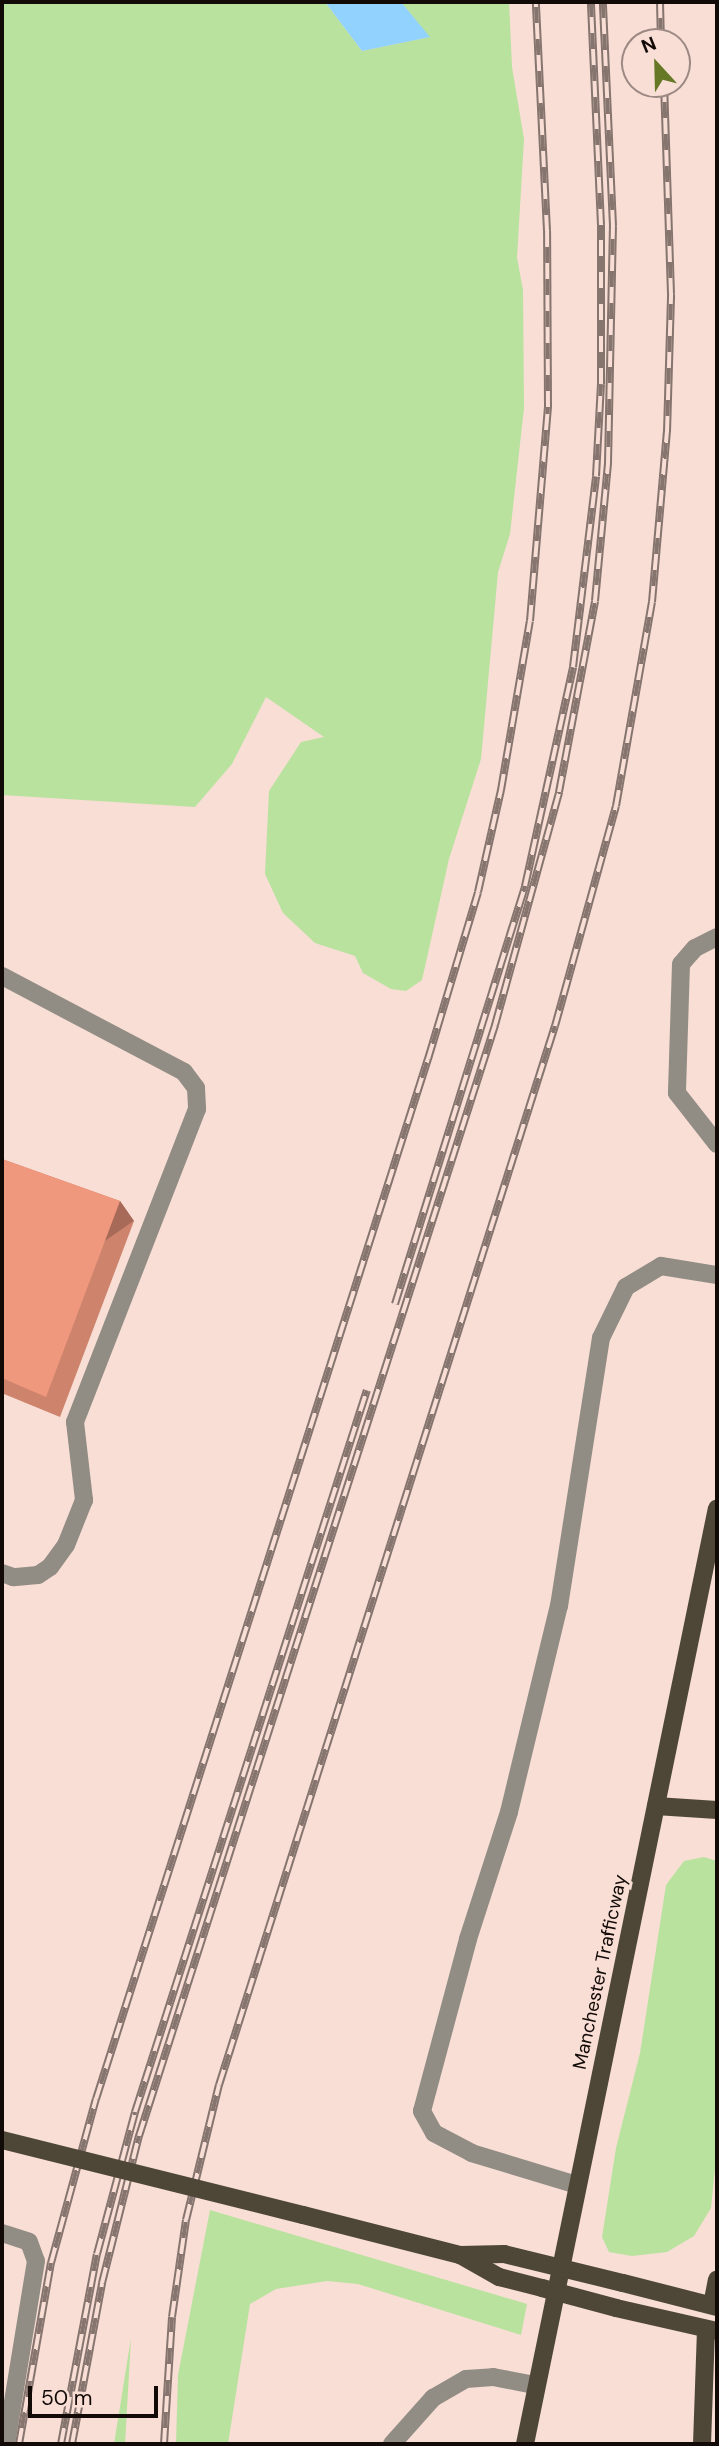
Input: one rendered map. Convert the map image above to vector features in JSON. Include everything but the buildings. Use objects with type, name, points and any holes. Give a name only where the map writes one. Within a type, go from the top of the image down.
[{"type":"main road","name":"Manchester Trafficway","points":[[525,2444],[717,1508]]},
{"type":"main road","points":[[656,1806],[717,1810]]},
{"type":"main road","points":[[2,2140],[460,2255],[504,2254],[714,2306],[717,2279]]},
{"type":"main road","points":[[460,2255],[499,2277],[712,2330],[702,2444]]},
{"type":"street","points":[[717,937],[695,948],[681,964],[677,1093],[717,1144]]},
{"type":"street","points":[[2,976],[184,1072],[196,1088],[198,1109],[75,1422],[84,1500],[66,1545],[50,1567],[38,1575],[13,1577],[2,1573]]},
{"type":"street","points":[[577,2185],[472,2153],[434,2133],[422,2111],[468,1939],[509,1812],[559,1606],[601,1338],[626,1287],[662,1266],[717,1275]]},
{"type":"street","points":[[2,2233],[29,2242],[36,2261],[6,2444]]},
{"type":"street","points":[[392,2444],[433,2398],[466,2379],[493,2377],[535,2385]]},
{"type":"green space","points":[[2,2],[325,2],[362,51],[429,37],[401,2],[509,2],[512,67],[524,139],[517,258],[523,290],[524,408],[510,534],[498,572],[481,759],[449,859],[422,980],[406,991],[391,989],[363,973],[355,956],[315,943],[283,913],[265,874],[269,791],[301,742],[324,737],[266,697],[232,764],[195,807],[2,795]]},
{"type":"green space","points":[[704,1857],[717,1861],[717,2148],[711,2208],[694,2236],[667,2252],[632,2256],[609,2252],[602,2237],[616,2148],[640,2053],[666,1885],[684,1861]]},
{"type":"green space","points":[[210,2210],[527,2304],[521,2335],[358,2284],[327,2281],[276,2289],[250,2304],[228,2444],[176,2444],[178,2375]]},
{"type":"green space","points":[[131,2338],[125,2444],[114,2444]]},
{"type":"water","points":[[325,2],[401,2],[430,37],[362,51]]},
{"type":"railway","points":[[19,2444],[51,2263],[96,2099],[428,1059],[478,892],[501,790],[530,621],[548,407],[547,231],[536,2]]},
{"type":"railway","points":[[395,1304],[525,886],[573,667],[596,476],[601,384],[601,225],[591,2]]},
{"type":"railway","points":[[72,2444],[102,2283],[139,2136],[495,1025],[559,792],[595,601],[608,463],[613,226],[603,2]]},
{"type":"railway","points":[[660,2],[661,28]]},
{"type":"railway","points":[[164,2444],[172,2317],[186,2220],[219,2085],[555,1026],[616,806],[652,602],[667,432],[671,294],[664,98]]},
{"type":"railway","points":[[61,2444],[97,2254],[135,2112],[367,1390]]}]
